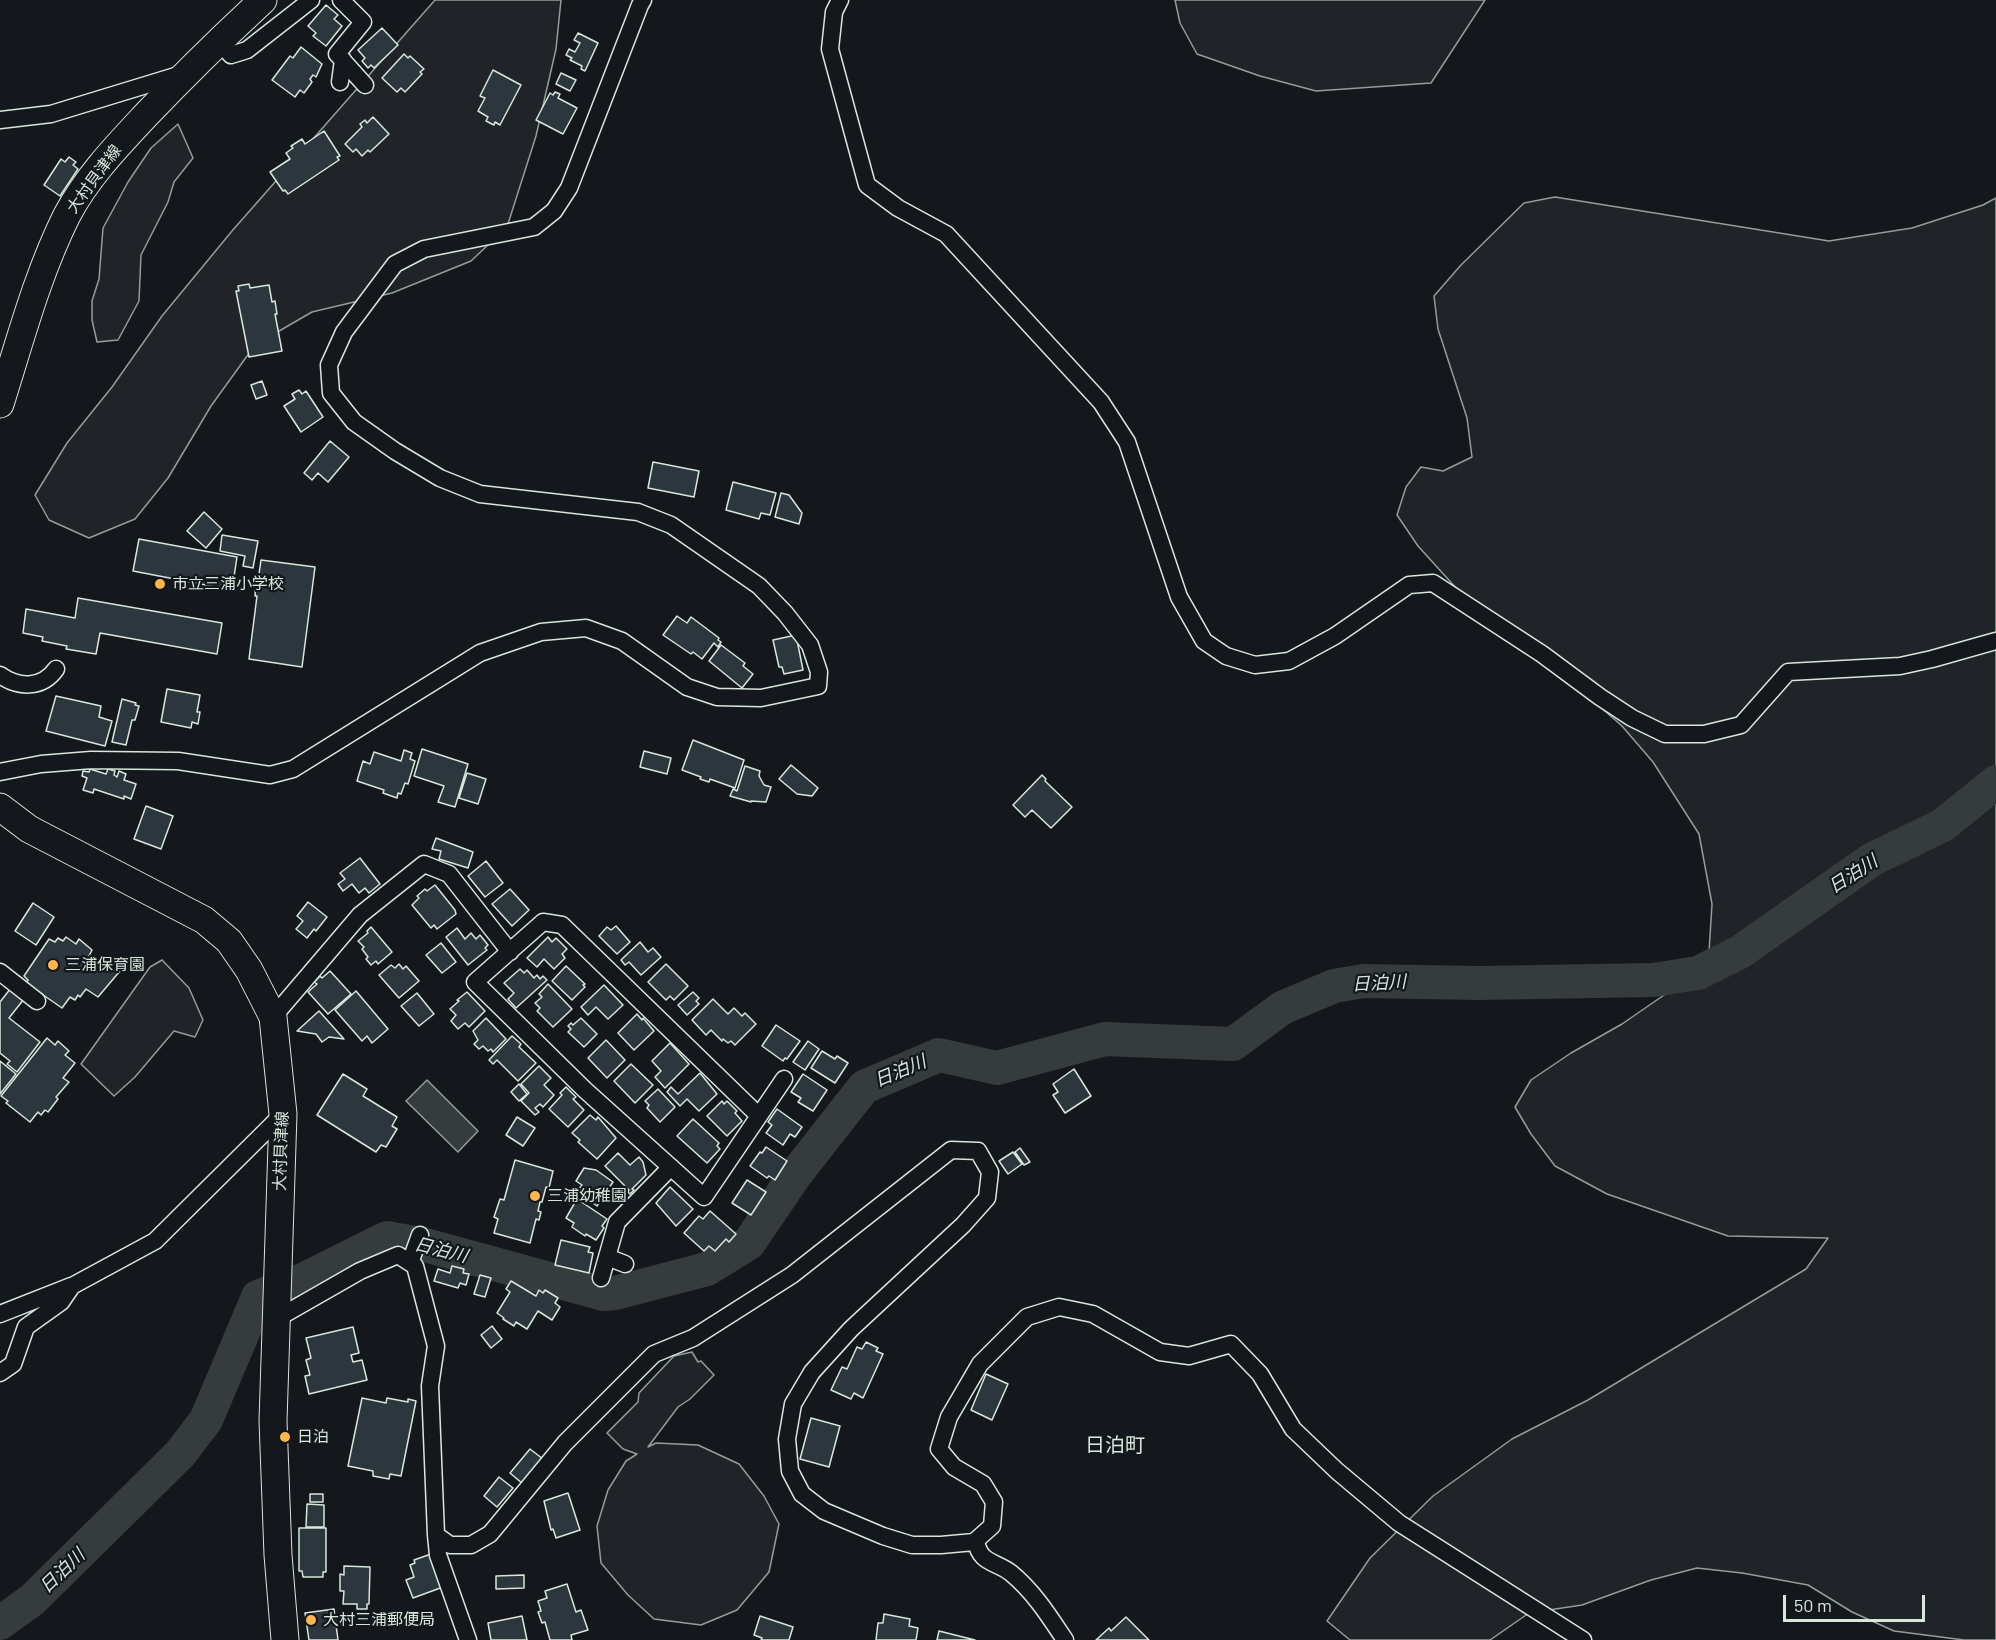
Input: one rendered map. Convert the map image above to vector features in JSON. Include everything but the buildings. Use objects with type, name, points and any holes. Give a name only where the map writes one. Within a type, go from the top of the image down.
[{"type":"main road","name":"大村貝津線","points":[[0,404],[48,255],[68,213],[87,183],[112,150],[186,73],[263,0]]},
{"type":"main road","name":"大村貝津線","points":[[0,807],[48,839],[204,920],[229,941],[249,970],[273,1017],[283,1114],[273,1421],[278,1555],[285,1640]]},
{"type":"street","points":[[219,41],[231,55],[247,50],[311,0]]},
{"type":"street","points":[[340,0],[363,22],[337,54],[364,85]]},
{"type":"street","points":[[0,772],[41,764],[91,760],[177,761],[270,775],[293,769],[480,652],[541,632],[586,628],[622,641],[687,687],[717,696],[761,698],[818,686],[819,672],[810,645],[785,614],[759,586],[671,525],[638,512],[480,494],[440,478],[395,451],[354,422],[332,393],[329,364],[344,332],[395,264],[423,249],[534,227],[554,211],[569,188],[643,0]]},
{"type":"street","points":[[840,0],[834,12],[830,49],[867,185],[898,208],[946,234],[1101,402],[1127,442],[1179,597],[1204,641],[1226,656],[1255,665],[1289,661],[1335,636],[1409,585],[1433,583],[1542,654],[1600,698],[1632,718],[1665,734],[1704,734],[1741,725],[1788,672],[1900,666],[1996,641]]},
{"type":"street","points":[[340,82],[343,60]]},
{"type":"street","points":[[0,120],[51,114],[186,73]]},
{"type":"street","points":[[0,675],[15,684],[35,685],[52,676],[56,669]]},
{"type":"street","points":[[273,1017],[360,915],[424,864],[449,874],[510,952]]},
{"type":"street","points":[[758,1115],[562,925],[543,922],[475,982],[585,1090],[704,1197],[784,1079]]},
{"type":"street","points":[[0,972],[37,1000]]},
{"type":"street","points":[[0,1314],[72,1286],[155,1241],[283,1114]]},
{"type":"street","points":[[436,1535],[450,1545],[471,1545],[490,1534],[565,1443],[654,1354],[693,1338],[792,1275],[951,1150],[978,1151],[990,1172],[987,1198],[963,1225],[851,1329],[812,1372],[793,1404],[787,1439],[790,1471],[802,1494],[824,1511],[883,1536],[912,1545],[941,1545],[976,1540],[992,1526],[994,1502],[983,1484],[954,1467],[939,1449],[949,1417],[980,1364],[1027,1317],[1059,1307],[1093,1314],[1160,1352],[1189,1356],[1231,1344],[1260,1374],[1293,1429],[1399,1523],[1583,1640]]},
{"type":"street","points":[[601,1278],[617,1222],[671,1167]]},
{"type":"street","points":[[410,1262],[419,1236]]},
{"type":"street","points":[[276,1318],[360,1271],[398,1255],[415,1266],[436,1346],[430,1386],[438,1555],[468,1640]]},
{"type":"street","points":[[607,1257],[625,1264]]},
{"type":"street","points":[[0,1373],[13,1364],[26,1327],[61,1302],[72,1286]]},
{"type":"street","points":[[976,1540],[977,1552],[983,1558],[1011,1573],[1042,1604],[1065,1640]]},
{"type":"shaded area","points":[[435,0],[561,0],[556,49],[536,136],[507,227],[471,261],[392,293],[312,312],[255,345],[211,406],[168,478],[135,519],[89,538],[49,520],[35,495],[67,443],[112,387],[162,316],[232,231]]},
{"type":"shaded area","points":[[1175,0],[1485,0],[1431,83],[1316,91],[1260,76],[1197,54],[1180,23]]},
{"type":"shaded area","points":[[178,124],[193,158],[174,182],[168,202],[141,255],[139,301],[118,340],[97,342],[92,320],[92,301],[99,279],[103,228],[128,182],[151,148]]},
{"type":"shaded area","points":[[1555,197],[1829,241],[1912,228],[1983,205],[1996,198],[1996,1640],[1964,1640],[1894,1631],[1852,1612],[1808,1585],[1742,1573],[1697,1568],[1651,1580],[1582,1605],[1529,1613],[1490,1640],[1350,1640],[1327,1621],[1370,1558],[1433,1496],[1512,1439],[1588,1400],[1806,1269],[1828,1238],[1728,1236],[1607,1194],[1555,1166],[1531,1134],[1515,1107],[1531,1080],[1708,968],[1712,904],[1699,834],[1653,762],[1622,726],[1548,661],[1457,589],[1418,546],[1397,515],[1406,487],[1421,467],[1443,471],[1472,457],[1467,418],[1438,329],[1434,296],[1461,265],[1524,203]]},
{"type":"shaded area","points":[[162,960],[189,988],[203,1020],[195,1037],[174,1031],[135,1077],[114,1096],[81,1064],[150,967]]},
{"type":"shaded area","points":[[427,1080],[478,1131],[458,1152],[406,1101]]},
{"type":"shaded area","points":[[692,1352],[698,1362],[701,1361],[714,1375],[690,1399],[678,1407],[648,1447],[656,1443],[698,1445],[739,1464],[764,1496],[779,1524],[769,1572],[737,1610],[701,1625],[654,1619],[628,1595],[601,1563],[597,1526],[608,1490],[626,1461],[637,1454],[623,1449],[607,1433],[638,1402],[639,1393],[674,1356]]},
{"type":"waterway","name":"日泊川","points":[[0,1623],[32,1600],[180,1454],[206,1420],[258,1297],[305,1279],[387,1238],[425,1245],[604,1294],[707,1269],[749,1243],[795,1175],[864,1087],[939,1055],[997,1068],[1105,1039],[1233,1044],[1282,1008],[1334,986],[1363,981],[1479,983],[1653,980],[1698,973],[1740,952],[1871,860],[1943,825],[1996,782]]},
{"type":"place","name":"市立三浦小学校","points":[[160,584]]},
{"type":"place","name":"三浦保育園","points":[[53,965]]},
{"type":"place","name":"三浦幼稚園","points":[[535,1196]]},
{"type":"place","name":"日泊","points":[[285,1437]]},
{"type":"place","name":"大村三浦郵便局","points":[[311,1620]]},
{"type":"district","name":"日泊町","points":[[1115,1445]]}]
